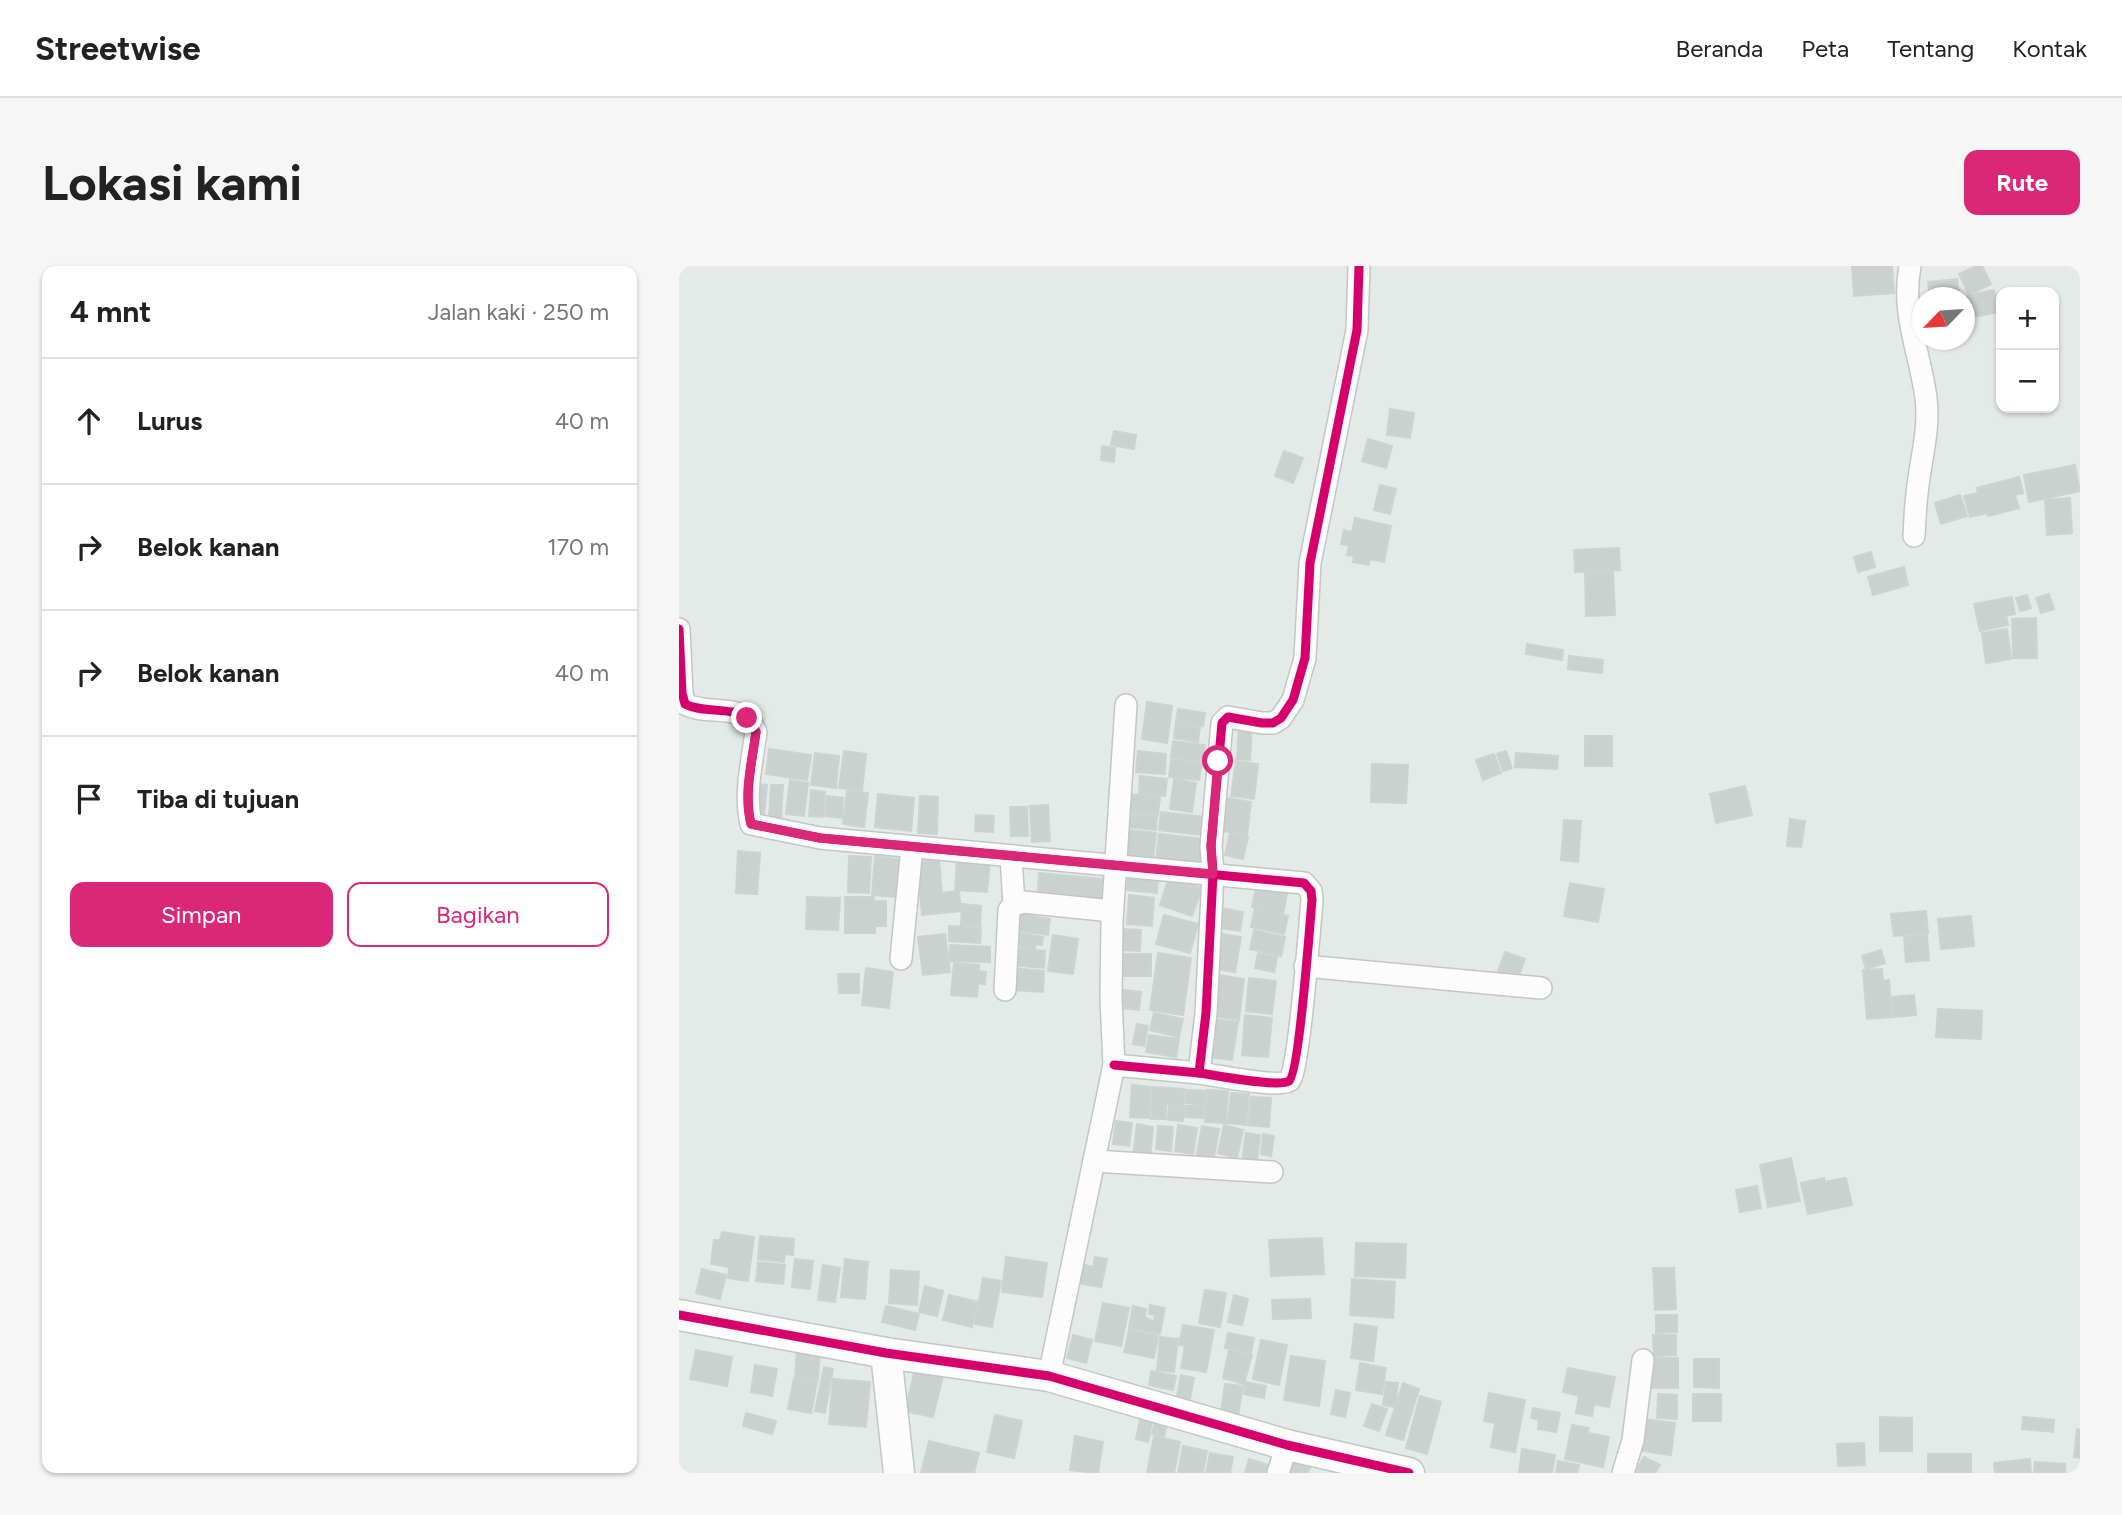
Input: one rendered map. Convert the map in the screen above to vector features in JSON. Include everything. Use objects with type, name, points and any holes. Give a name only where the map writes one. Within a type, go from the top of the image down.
[{"type":"street","points":[[1199,1073],[1206,1013],[1214,808],[1223,719],[1228,717],[1273,723],[1281,718],[1293,700],[1304,658],[1310,563],[1357,330],[1359,266]]},
{"type":"street","points":[[1910,266],[1907,284],[1910,331],[1926,398],[1926,435],[1917,492],[1914,536]]},
{"type":"street","points":[[679,629],[682,693],[685,704],[696,710],[734,713],[747,718],[756,732],[748,782],[748,813],[751,824],[820,838],[1304,883],[1311,891],[1312,900],[1299,1042],[1293,1077],[1287,1082],[1271,1083],[1114,1065]]},
{"type":"street","points":[[1049,1376],[1114,1065],[1111,999],[1112,911],[1126,705]]},
{"type":"street","points":[[901,958],[912,847]]},
{"type":"street","points":[[1011,856],[1014,905]]},
{"type":"street","points":[[1005,990],[1009,910],[1014,905],[1023,902],[1112,911]]},
{"type":"street","points":[[1305,967],[1541,988]]},
{"type":"street","points":[[1094,1161],[1272,1172]]},
{"type":"street","points":[[679,1315],[886,1353],[1049,1376],[1287,1445],[1409,1473]]},
{"type":"street","points":[[886,1353],[899,1473]]},
{"type":"street","points":[[1623,1473],[1633,1440],[1643,1360]]},
{"type":"street","points":[[1278,1473],[1287,1445]]},
{"type":"building","points":[[1852,266],[1892,266],[1894,293],[1854,296]]},
{"type":"building","points":[[1982,266],[1991,284],[1975,292],[1975,287],[1965,287],[1959,274]]},
{"type":"building","points":[[1957,279],[1958,287],[1929,287],[1928,282]]},
{"type":"building","points":[[1994,290],[1996,313],[1975,316],[1975,294]]},
{"type":"building","points":[[1390,409],[1414,413],[1410,438],[1387,435]]},
{"type":"building","points":[[1114,431],[1136,435],[1134,449],[1111,445]]},
{"type":"building","points":[[1368,439],[1392,446],[1386,468],[1362,461]]},
{"type":"building","points":[[1102,446],[1115,448],[1114,462],[1101,460]]},
{"type":"building","points":[[1284,451],[1303,458],[1293,483],[1275,476]]},
{"type":"building","points":[[2075,465],[2080,491],[2029,502],[2024,475]]},
{"type":"building","points":[[2019,477],[2023,493],[2015,495],[2019,508],[1988,516],[1987,513],[1970,517],[1964,496],[1978,493],[1977,488]]},
{"type":"building","points":[[1380,485],[1396,489],[1390,514],[1374,510]]},
{"type":"building","points":[[1960,495],[1967,516],[1941,524],[1935,503]]},
{"type":"building","points":[[2070,498],[2072,533],[2047,535],[2045,500]]},
{"type":"building","points":[[1355,518],[1391,526],[1384,562],[1370,559],[1369,565],[1353,562],[1354,556],[1347,555],[1349,546],[1341,544],[1344,530],[1352,532]]},
{"type":"building","points":[[1619,548],[1620,570],[1575,572],[1574,550]]},
{"type":"building","points":[[1871,552],[1875,567],[1858,572],[1854,557]]},
{"type":"building","points":[[1904,567],[1908,585],[1873,595],[1868,577]]},
{"type":"building","points":[[1613,572],[1615,615],[1586,616],[1585,573]]},
{"type":"building","points":[[2049,594],[2054,609],[2041,613],[2036,598]]},
{"type":"building","points":[[2027,595],[2031,608],[2020,611],[2016,598]]},
{"type":"building","points":[[2012,597],[2015,614],[2006,616],[2008,625],[1980,631],[1974,604]]},
{"type":"building","points":[[2036,618],[2037,658],[2013,658],[2012,619]]},
{"type":"building","points":[[2007,629],[2011,659],[1986,663],[1982,633]]},
{"type":"building","points":[[1527,644],[1563,650],[1562,660],[1526,654]]},
{"type":"building","points":[[1569,656],[1603,660],[1602,673],[1568,669]]},
{"type":"building","points":[[1147,702],[1172,706],[1167,743],[1142,739]]},
{"type":"building","points":[[1178,709],[1205,713],[1203,726],[1176,722]]},
{"type":"building","points":[[1176,723],[1200,727],[1198,742],[1174,738]]},
{"type":"building","points":[[1239,725],[1252,726],[1250,760],[1237,759]]},
{"type":"building","points":[[1585,736],[1612,736],[1612,766],[1585,766]]},
{"type":"building","points":[[1173,741],[1205,745],[1202,762],[1171,758]]},
{"type":"building","points":[[769,749],[811,755],[807,780],[766,774]]},
{"type":"building","points":[[844,751],[866,754],[862,791],[839,788]]},
{"type":"building","points":[[1138,751],[1166,754],[1165,774],[1136,772]]},
{"type":"building","points":[[1506,751],[1512,768],[1503,771],[1497,754]]},
{"type":"building","points":[[815,753],[839,756],[836,788],[811,785]]},
{"type":"building","points":[[1516,753],[1558,756],[1557,769],[1515,767]]},
{"type":"building","points":[[1494,754],[1501,773],[1483,780],[1476,760]]},
{"type":"building","points":[[1171,760],[1202,763],[1199,780],[1169,777]]},
{"type":"building","points":[[1236,761],[1258,764],[1254,799],[1231,796]]},
{"type":"building","points":[[1372,764],[1408,765],[1406,803],[1371,802]]},
{"type":"building","points":[[1140,776],[1167,779],[1165,796],[1139,793]]},
{"type":"building","points":[[1174,779],[1196,783],[1192,812],[1170,809]]},
{"type":"building","points":[[790,780],[808,783],[804,816],[786,814]]},
{"type":"building","points":[[754,784],[767,785],[764,816],[751,815]]},
{"type":"building","points":[[771,785],[783,785],[781,818],[769,817]]},
{"type":"building","points":[[1745,786],[1752,815],[1716,823],[1710,794]]},
{"type":"building","points":[[811,790],[825,792],[823,817],[809,816]]},
{"type":"building","points":[[847,791],[868,793],[864,827],[843,824]]},
{"type":"building","points":[[878,794],[914,798],[911,831],[875,827]]},
{"type":"building","points":[[1130,794],[1160,797],[1158,815],[1129,812]]},
{"type":"building","points":[[827,796],[843,798],[842,818],[825,816]]},
{"type":"building","points":[[920,796],[938,797],[937,834],[918,833]]},
{"type":"building","points":[[1227,798],[1251,802],[1247,835],[1223,831]]},
{"type":"building","points":[[1048,805],[1050,841],[1032,842],[1030,806]]},
{"type":"building","points":[[1010,807],[1027,807],[1028,836],[1011,836]]},
{"type":"building","points":[[1161,812],[1204,817],[1202,835],[1159,830]]},
{"type":"building","points":[[1129,814],[1157,816],[1156,830],[1128,827]]},
{"type":"building","points":[[976,815],[994,816],[993,832],[975,831]]},
{"type":"building","points":[[1790,819],[1805,821],[1801,847],[1787,846]]},
{"type":"building","points":[[1564,820],[1581,821],[1578,862],[1561,860]]},
{"type":"building","points":[[1128,830],[1156,833],[1153,858],[1124,854]]},
{"type":"building","points":[[1230,833],[1248,837],[1243,859],[1225,855]]},
{"type":"building","points":[[1159,834],[1203,839],[1200,866],[1156,860]]},
{"type":"building","points":[[738,851],[760,853],[757,894],[736,893]]},
{"type":"building","points":[[849,856],[871,857],[869,893],[848,892]]},
{"type":"building","points":[[875,856],[899,859],[896,897],[872,895]]},
{"type":"building","points":[[957,859],[990,861],[987,892],[955,890]]},
{"type":"building","points":[[939,860],[942,893],[959,891],[961,911],[922,915],[917,862]]},
{"type":"building","points":[[1039,873],[1103,879],[1101,901],[1037,902]]},
{"type":"building","points":[[1128,875],[1158,878],[1157,893],[1127,890]]},
{"type":"building","points":[[1169,877],[1202,888],[1192,916],[1160,905]]},
{"type":"building","points":[[1257,883],[1288,889],[1283,914],[1252,907]]},
{"type":"building","points":[[1570,883],[1604,889],[1598,922],[1564,916]]},
{"type":"building","points":[[1129,895],[1154,898],[1152,926],[1127,924]]},
{"type":"building","points":[[807,897],[840,898],[838,930],[806,929]]},
{"type":"building","points":[[845,897],[874,897],[874,901],[886,901],[886,926],[875,926],[875,933],[845,933]]},
{"type":"building","points":[[962,904],[981,906],[980,926],[961,925]]},
{"type":"building","points":[[1221,908],[1243,912],[1240,931],[1218,928]]},
{"type":"building","points":[[1255,908],[1288,916],[1284,934],[1251,927]]},
{"type":"building","points":[[1926,911],[1928,933],[1894,936],[1891,914]]},
{"type":"building","points":[[1021,914],[1050,919],[1048,935],[1018,931]]},
{"type":"building","points":[[1164,915],[1198,924],[1190,953],[1156,944]]},
{"type":"building","points":[[1971,916],[1974,946],[1941,949],[1938,919]]},
{"type":"building","points":[[949,926],[981,928],[980,943],[949,941]]},
{"type":"building","points":[[1121,929],[1141,930],[1140,951],[1120,950]]},
{"type":"building","points":[[1254,930],[1285,937],[1281,956],[1250,949]]},
{"type":"building","points":[[1019,933],[1043,937],[1042,945],[1036,944],[1035,949],[1017,946]]},
{"type":"building","points":[[945,934],[950,972],[923,975],[918,937]]},
{"type":"building","points":[[1222,934],[1241,937],[1235,972],[1216,969]]},
{"type":"building","points":[[1053,935],[1078,939],[1073,974],[1048,971]]},
{"type":"building","points":[[1927,935],[1929,960],[1906,962],[1904,937]]},
{"type":"building","points":[[950,945],[990,947],[990,962],[949,961]]},
{"type":"building","points":[[1014,948],[1045,951],[1044,968],[1012,965]]},
{"type":"building","points":[[1881,950],[1885,963],[1866,969],[1862,956]]},
{"type":"building","points":[[1505,952],[1525,959],[1518,978],[1498,971]]},
{"type":"building","points":[[1158,953],[1191,958],[1183,1015],[1150,1010]]},
{"type":"building","points":[[1258,953],[1277,957],[1274,972],[1255,968]]},
{"type":"building","points":[[1119,954],[1151,954],[1151,976],[1120,976]]},
{"type":"building","points":[[954,963],[979,965],[979,971],[986,972],[985,984],[978,983],[977,997],[951,995]]},
{"type":"building","points":[[866,968],[893,972],[889,1008],[862,1005]]},
{"type":"building","points":[[1011,968],[1044,971],[1043,992],[1010,990]]},
{"type":"building","points":[[1882,969],[1883,981],[1889,980],[1892,1017],[1867,1019],[1863,970]]},
{"type":"building","points":[[838,974],[859,974],[859,993],[839,993]]},
{"type":"building","points":[[1218,975],[1244,979],[1239,1020],[1212,1016]]},
{"type":"building","points":[[1249,978],[1276,981],[1272,1014],[1246,1011]]},
{"type":"building","points":[[1124,990],[1141,992],[1139,1010],[1122,1008]]},
{"type":"building","points":[[1914,995],[1916,1015],[1894,1017],[1892,997]]},
{"type":"building","points":[[1938,1009],[1982,1011],[1981,1039],[1936,1037]]},
{"type":"building","points":[[1154,1013],[1183,1019],[1179,1037],[1150,1030]]},
{"type":"building","points":[[1245,1015],[1272,1018],[1268,1057],[1242,1055]]},
{"type":"building","points":[[1212,1019],[1238,1022],[1232,1060],[1206,1057]]},
{"type":"building","points":[[1137,1024],[1148,1026],[1144,1046],[1133,1044]]},
{"type":"building","points":[[1149,1035],[1179,1039],[1176,1057],[1146,1052]]},
{"type":"building","points":[[1132,1085],[1151,1087],[1149,1118],[1130,1117]]},
{"type":"building","points":[[1153,1087],[1184,1089],[1183,1105],[1166,1104],[1166,1119],[1151,1119]]},
{"type":"building","points":[[1186,1090],[1205,1091],[1205,1105],[1185,1103]]},
{"type":"building","points":[[1207,1090],[1228,1091],[1226,1123],[1205,1122]]},
{"type":"building","points":[[1231,1093],[1249,1094],[1246,1125],[1228,1123]]},
{"type":"building","points":[[1251,1097],[1271,1098],[1269,1127],[1248,1125]]},
{"type":"building","points":[[1169,1105],[1184,1106],[1183,1121],[1168,1120]]},
{"type":"building","points":[[1186,1106],[1204,1106],[1203,1118],[1185,1117]]},
{"type":"building","points":[[1116,1121],[1132,1123],[1129,1146],[1113,1144]]},
{"type":"building","points":[[1137,1124],[1153,1127],[1150,1160],[1133,1158]]},
{"type":"building","points":[[1178,1125],[1197,1128],[1193,1154],[1175,1151]]},
{"type":"building","points":[[1224,1125],[1243,1130],[1237,1158],[1218,1153]]},
{"type":"building","points":[[1158,1126],[1173,1127],[1171,1151],[1156,1149]]},
{"type":"building","points":[[1202,1126],[1219,1129],[1213,1162],[1196,1158]]},
{"type":"building","points":[[1246,1133],[1260,1135],[1256,1170],[1241,1168]]},
{"type":"building","points":[[1263,1134],[1274,1136],[1271,1156],[1261,1154]]},
{"type":"building","points":[[1791,1158],[1800,1201],[1768,1207],[1760,1165]]},
{"type":"building","points":[[1824,1178],[1824,1182],[1846,1178],[1852,1205],[1808,1214],[1801,1183]]},
{"type":"building","points":[[1757,1186],[1761,1208],[1740,1212],[1736,1190]]},
{"type":"building","points":[[722,1232],[754,1237],[748,1281],[728,1278],[729,1267],[711,1264],[714,1240],[720,1240]]},
{"type":"building","points":[[760,1236],[794,1239],[793,1255],[785,1254],[784,1262],[758,1259]]},
{"type":"building","points":[[1322,1238],[1324,1274],[1271,1276],[1269,1240]]},
{"type":"building","points":[[1356,1243],[1406,1244],[1405,1278],[1355,1276]]},
{"type":"building","points":[[1006,1257],[1047,1263],[1042,1297],[1002,1292]]},
{"type":"building","points":[[1095,1257],[1107,1259],[1101,1287],[1077,1283],[1081,1264],[1093,1267]]},
{"type":"building","points":[[795,1259],[813,1261],[810,1289],[792,1287]]},
{"type":"building","points":[[845,1259],[868,1262],[865,1299],[841,1297]]},
{"type":"building","points":[[758,1262],[785,1265],[783,1284],[756,1281]]},
{"type":"building","points":[[823,1265],[840,1268],[835,1302],[818,1300]]},
{"type":"building","points":[[1653,1268],[1674,1268],[1676,1309],[1655,1310]]},
{"type":"building","points":[[702,1269],[726,1275],[720,1299],[696,1293]]},
{"type":"building","points":[[891,1270],[919,1272],[917,1305],[889,1303]]},
{"type":"building","points":[[983,1278],[1001,1281],[992,1327],[975,1324]]},
{"type":"building","points":[[1352,1279],[1395,1282],[1393,1318],[1350,1315]]},
{"type":"building","points":[[925,1286],[943,1291],[937,1316],[919,1312]]},
{"type":"building","points":[[1205,1290],[1226,1293],[1220,1327],[1199,1323]]},
{"type":"building","points":[[949,1295],[978,1302],[972,1327],[943,1320]]},
{"type":"building","points":[[1234,1295],[1248,1299],[1242,1325],[1228,1322]]},
{"type":"building","points":[[1310,1299],[1311,1318],[1273,1319],[1272,1300]]},
{"type":"building","points":[[1103,1303],[1129,1308],[1121,1346],[1095,1341]]},
{"type":"building","points":[[1150,1305],[1165,1308],[1160,1334],[1129,1328],[1133,1306],[1146,1309],[1145,1317],[1154,1322],[1155,1315],[1149,1314]]},
{"type":"building","points":[[886,1306],[919,1314],[915,1330],[882,1322]]},
{"type":"building","points":[[1656,1315],[1677,1315],[1677,1332],[1656,1333]]},
{"type":"building","points":[[1355,1324],[1377,1327],[1373,1361],[1351,1358]]},
{"type":"building","points":[[1183,1325],[1214,1330],[1206,1372],[1181,1368],[1185,1346],[1179,1345]]},
{"type":"building","points":[[1129,1330],[1158,1336],[1154,1358],[1124,1352]]},
{"type":"building","points":[[1228,1333],[1254,1338],[1251,1353],[1225,1348]]},
{"type":"building","points":[[1073,1335],[1092,1340],[1086,1363],[1067,1358]]},
{"type":"building","points":[[1653,1335],[1676,1335],[1676,1355],[1654,1356]]},
{"type":"building","points":[[1160,1337],[1178,1339],[1174,1372],[1157,1370]]},
{"type":"building","points":[[1261,1340],[1287,1345],[1279,1385],[1253,1379]]},
{"type":"building","points":[[696,1350],[732,1357],[727,1386],[690,1379]]},
{"type":"building","points":[[797,1350],[820,1352],[818,1380],[795,1378]]},
{"type":"building","points":[[1229,1350],[1252,1355],[1244,1384],[1223,1378]]},
{"type":"building","points":[[1291,1356],[1325,1361],[1319,1406],[1284,1400]]},
{"type":"building","points":[[1650,1358],[1678,1358],[1678,1388],[1650,1388]]},
{"type":"building","points":[[1694,1359],[1719,1359],[1719,1388],[1694,1387]]},
{"type":"building","points":[[1360,1363],[1386,1368],[1382,1394],[1356,1390]]},
{"type":"building","points":[[755,1365],[777,1369],[772,1396],[751,1392]]},
{"type":"building","points":[[824,1367],[833,1369],[825,1413],[815,1411]]},
{"type":"building","points":[[1568,1368],[1615,1377],[1609,1407],[1594,1404],[1592,1416],[1576,1413],[1579,1396],[1563,1392]]},
{"type":"building","points":[[915,1369],[943,1376],[933,1417],[905,1411]]},
{"type":"building","points":[[1151,1371],[1176,1376],[1173,1390],[1149,1385]]},
{"type":"building","points":[[1181,1375],[1194,1378],[1189,1404],[1176,1401]]},
{"type":"building","points":[[794,1378],[817,1382],[811,1413],[788,1409]]},
{"type":"building","points":[[833,1379],[870,1382],[866,1427],[829,1424]]},
{"type":"building","points":[[1246,1382],[1266,1386],[1264,1398],[1244,1394]]},
{"type":"building","points":[[1386,1382],[1398,1383],[1395,1407],[1383,1405]]},
{"type":"building","points":[[1403,1383],[1419,1389],[1403,1440],[1386,1435]]},
{"type":"building","points":[[1225,1384],[1243,1386],[1238,1415],[1221,1412]]},
{"type":"building","points":[[1336,1390],[1350,1393],[1345,1417],[1331,1414]]},
{"type":"building","points":[[1489,1393],[1525,1400],[1515,1452],[1491,1447],[1495,1423],[1484,1421]]},
{"type":"building","points":[[1658,1394],[1677,1395],[1677,1419],[1657,1418]]},
{"type":"building","points":[[1693,1394],[1721,1394],[1721,1421],[1693,1421]]},
{"type":"building","points":[[1420,1396],[1441,1402],[1427,1454],[1406,1448]]},
{"type":"building","points":[[1372,1404],[1387,1409],[1379,1431],[1364,1426]]},
{"type":"building","points":[[1533,1408],[1560,1413],[1556,1432],[1538,1429],[1539,1420],[1531,1418]]},
{"type":"building","points":[[746,1413],[776,1421],[772,1434],[743,1426]]},
{"type":"building","points":[[995,1415],[1022,1421],[1014,1458],[987,1452]]},
{"type":"building","points":[[1141,1415],[1153,1417],[1148,1442],[1136,1439]]},
{"type":"building","points":[[1880,1417],[1912,1418],[1912,1451],[1880,1451]]},
{"type":"building","points":[[2023,1417],[2054,1420],[2053,1432],[2022,1429]]},
{"type":"building","points":[[1641,1419],[1675,1423],[1671,1455],[1636,1450]]},
{"type":"building","points":[[1155,1422],[1167,1425],[1164,1436],[1152,1434]]},
{"type":"building","points":[[1572,1425],[1589,1428],[1588,1433],[1609,1437],[1603,1467],[1565,1459]]},
{"type":"building","points":[[2077,1429],[2080,1430],[2080,1458],[2074,1457]]},
{"type":"building","points":[[1075,1436],[1103,1442],[1098,1473],[1070,1470]]},
{"type":"building","points":[[1154,1436],[1180,1442],[1174,1473],[1147,1473]]},
{"type":"building","points":[[929,1441],[979,1453],[974,1473],[921,1473]]},
{"type":"building","points":[[1864,1443],[1865,1465],[1838,1466],[1837,1444]]},
{"type":"building","points":[[1183,1446],[1207,1451],[1203,1473],[1178,1473]]},
{"type":"building","points":[[1522,1449],[1555,1455],[1552,1473],[1519,1473]]},
{"type":"building","points":[[1210,1453],[1233,1457],[1230,1473],[1206,1473]]},
{"type":"building","points":[[1928,1454],[1971,1454],[1971,1473],[1928,1473]]},
{"type":"building","points":[[1644,1457],[1660,1465],[1655,1473],[1635,1472]]},
{"type":"building","points":[[1249,1459],[1276,1467],[1274,1473],[1245,1473]]},
{"type":"building","points":[[1287,1459],[1310,1468],[1308,1473],[1282,1473]]},
{"type":"building","points":[[2030,1459],[2031,1473],[1995,1473],[1994,1463]]},
{"type":"building","points":[[1558,1461],[1579,1465],[1577,1473],[1556,1473]]},
{"type":"building","points":[[2035,1462],[2065,1464],[2065,1473],[2034,1473]]},
{"type":"cycle path","points":[[1114,1065],[1199,1073],[1206,1013],[1213,874],[1211,846],[1222,723],[1228,717],[1273,723],[1281,718],[1293,700],[1305,658],[1310,563],[1357,330],[1359,266]]},
{"type":"cycle path","points":[[679,629],[682,693],[685,704],[700,709],[741,714],[748,719],[756,732],[748,790],[751,824],[820,838],[1304,883],[1311,891],[1312,900],[1297,1053],[1289,1081],[1260,1082],[1199,1073]]},
{"type":"cycle path","points":[[679,1315],[886,1353],[1049,1376],[1287,1445],[1409,1473]]},
{"type":"route","points":[[747,718],[756,732],[748,782],[748,813],[751,824],[820,838],[912,847],[1213,874],[1211,846],[1218,761]]}]
